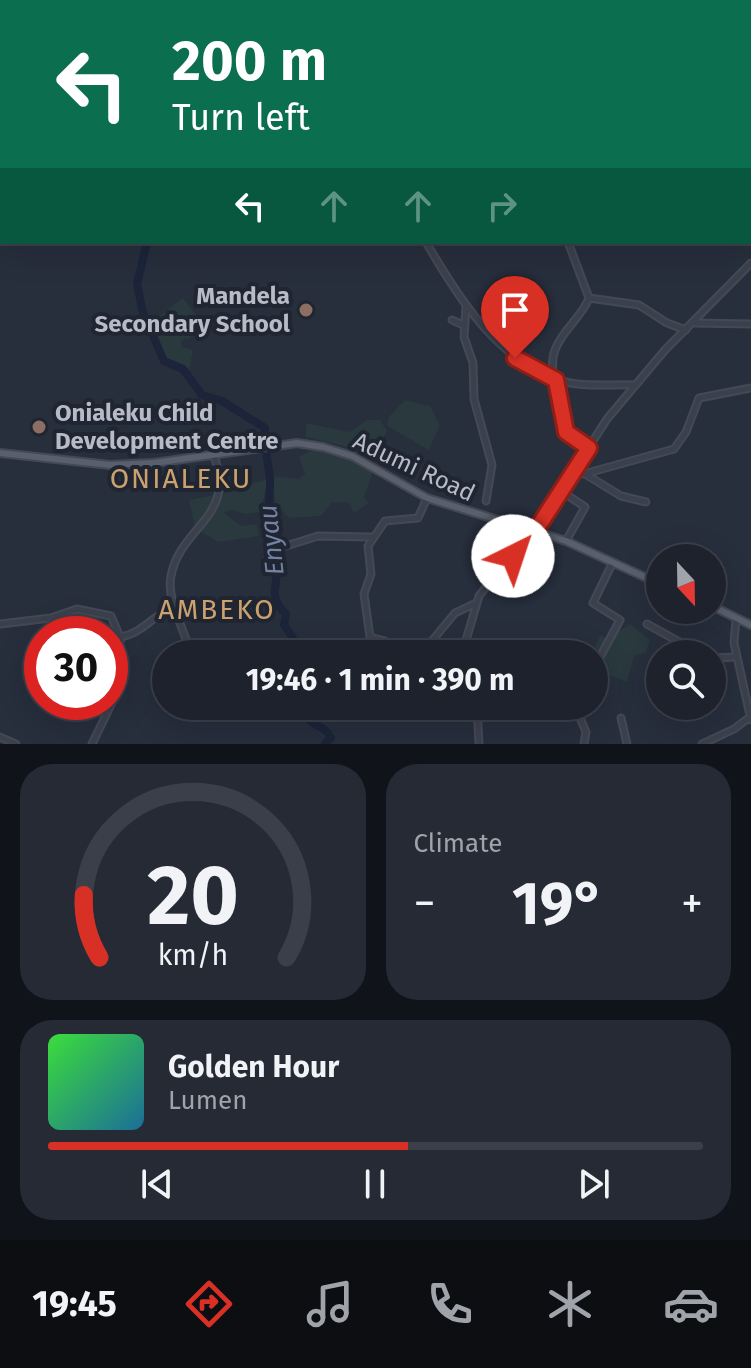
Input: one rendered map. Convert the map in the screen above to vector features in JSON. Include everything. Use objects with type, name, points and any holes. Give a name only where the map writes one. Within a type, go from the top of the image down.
[{"type":"main road","name":"Adumi Road","points":[[0,453],[110,465],[154,463],[297,443],[341,452],[427,498],[477,516],[566,541],[646,578]]},
{"type":"main road","points":[[726,614],[751,625]]},
{"type":"street","points":[[427,244],[466,305],[515,358],[556,380],[636,385]]},
{"type":"street","points":[[569,244],[589,298]]},
{"type":"street","points":[[466,640],[475,604],[493,575],[533,530],[636,385],[751,263]]},
{"type":"street","points":[[589,298],[639,305],[667,323],[686,330]]},
{"type":"street","points":[[589,298],[553,352],[566,432],[589,448]]},
{"type":"street","points":[[466,305],[463,325],[473,363],[475,404],[492,465],[486,501]]},
{"type":"street","points":[[452,320],[463,325]]},
{"type":"street","points":[[693,323],[751,324]]},
{"type":"street","points":[[584,474],[665,454],[682,441],[699,398],[751,388]]},
{"type":"street","points":[[187,640],[170,587],[172,570],[216,505],[219,484],[213,454]]},
{"type":"street","points":[[574,472],[584,474],[621,496],[646,502]]},
{"type":"street","points":[[561,491],[585,507],[566,541]]},
{"type":"street","points":[[380,640],[370,638],[364,594],[371,574],[368,549],[371,537],[389,519],[418,518],[427,498]]},
{"type":"street","points":[[286,546],[318,536],[371,537]]},
{"type":"street","points":[[608,642],[620,620],[593,603],[612,564]]},
{"type":"street","points":[[433,640],[455,613],[475,604]]},
{"type":"street","points":[[128,635],[139,633],[155,614],[176,606]]},
{"type":"street","points":[[57,616],[80,609],[111,616]]},
{"type":"street","points":[[702,744],[750,718],[743,675],[736,657],[736,619]]},
{"type":"street","points":[[0,624],[24,621]]},
{"type":"street","points":[[647,624],[681,640]]},
{"type":"street","points":[[726,657],[736,657]]},
{"type":"street","points":[[743,675],[751,682],[744,696]]},
{"type":"street","points":[[621,718],[627,744]]},
{"type":"street","points":[[92,744],[104,720]]},
{"type":"street","points":[[478,720],[479,744]]},
{"type":"street","points":[[581,720],[585,729],[584,744]]},
{"type":"street","points":[[0,737],[16,744]]},
{"type":"shaded area","points":[[183,298],[200,320],[189,329],[191,338],[181,340],[182,347],[193,350],[189,370],[167,359],[150,323]]},
{"type":"shaded area","points":[[405,400],[430,406],[440,425],[429,450],[387,426],[389,417]]},
{"type":"shaded area","points":[[367,420],[380,420],[387,431],[373,459],[348,447],[306,437],[306,423],[350,432]]},
{"type":"shaded area","points":[[311,451],[344,455],[367,466],[373,472],[364,497],[369,503],[354,513],[349,503],[332,502],[321,516],[289,518],[276,504],[274,493],[266,490],[260,512],[245,514],[231,510],[224,513],[241,526],[257,524],[259,536],[218,542],[195,528],[189,500],[245,489],[253,483],[279,477],[299,479],[305,474],[299,457]]},
{"type":"shaded area","points":[[630,624],[650,640],[646,640],[646,652],[634,656],[627,682],[608,675],[608,640],[598,640],[600,635],[608,638]]},
{"type":"waterway","name":"Enyau","points":[[147,244],[137,284],[143,313],[164,361],[183,369],[202,395],[222,401],[265,428],[269,502],[273,517],[266,528],[276,560],[276,601],[286,614],[284,625],[293,640]]},
{"type":"waterway","name":"Enyau","points":[[310,720],[328,733],[331,738],[325,744]]},
{"type":"place","name":"Mandela Secondary School","points":[[306,310]]},
{"type":"place","name":"Onialeku Child Development Centre","points":[[39,427]]},
{"type":"district","name":"ONIALEKU","points":[[181,478]]},
{"type":"district","name":"AMBEKO","points":[[217,609]]},
{"type":"route","points":[[513,556],[531,529],[536,530],[589,448],[566,432],[562,424],[556,380],[515,358]]}]
